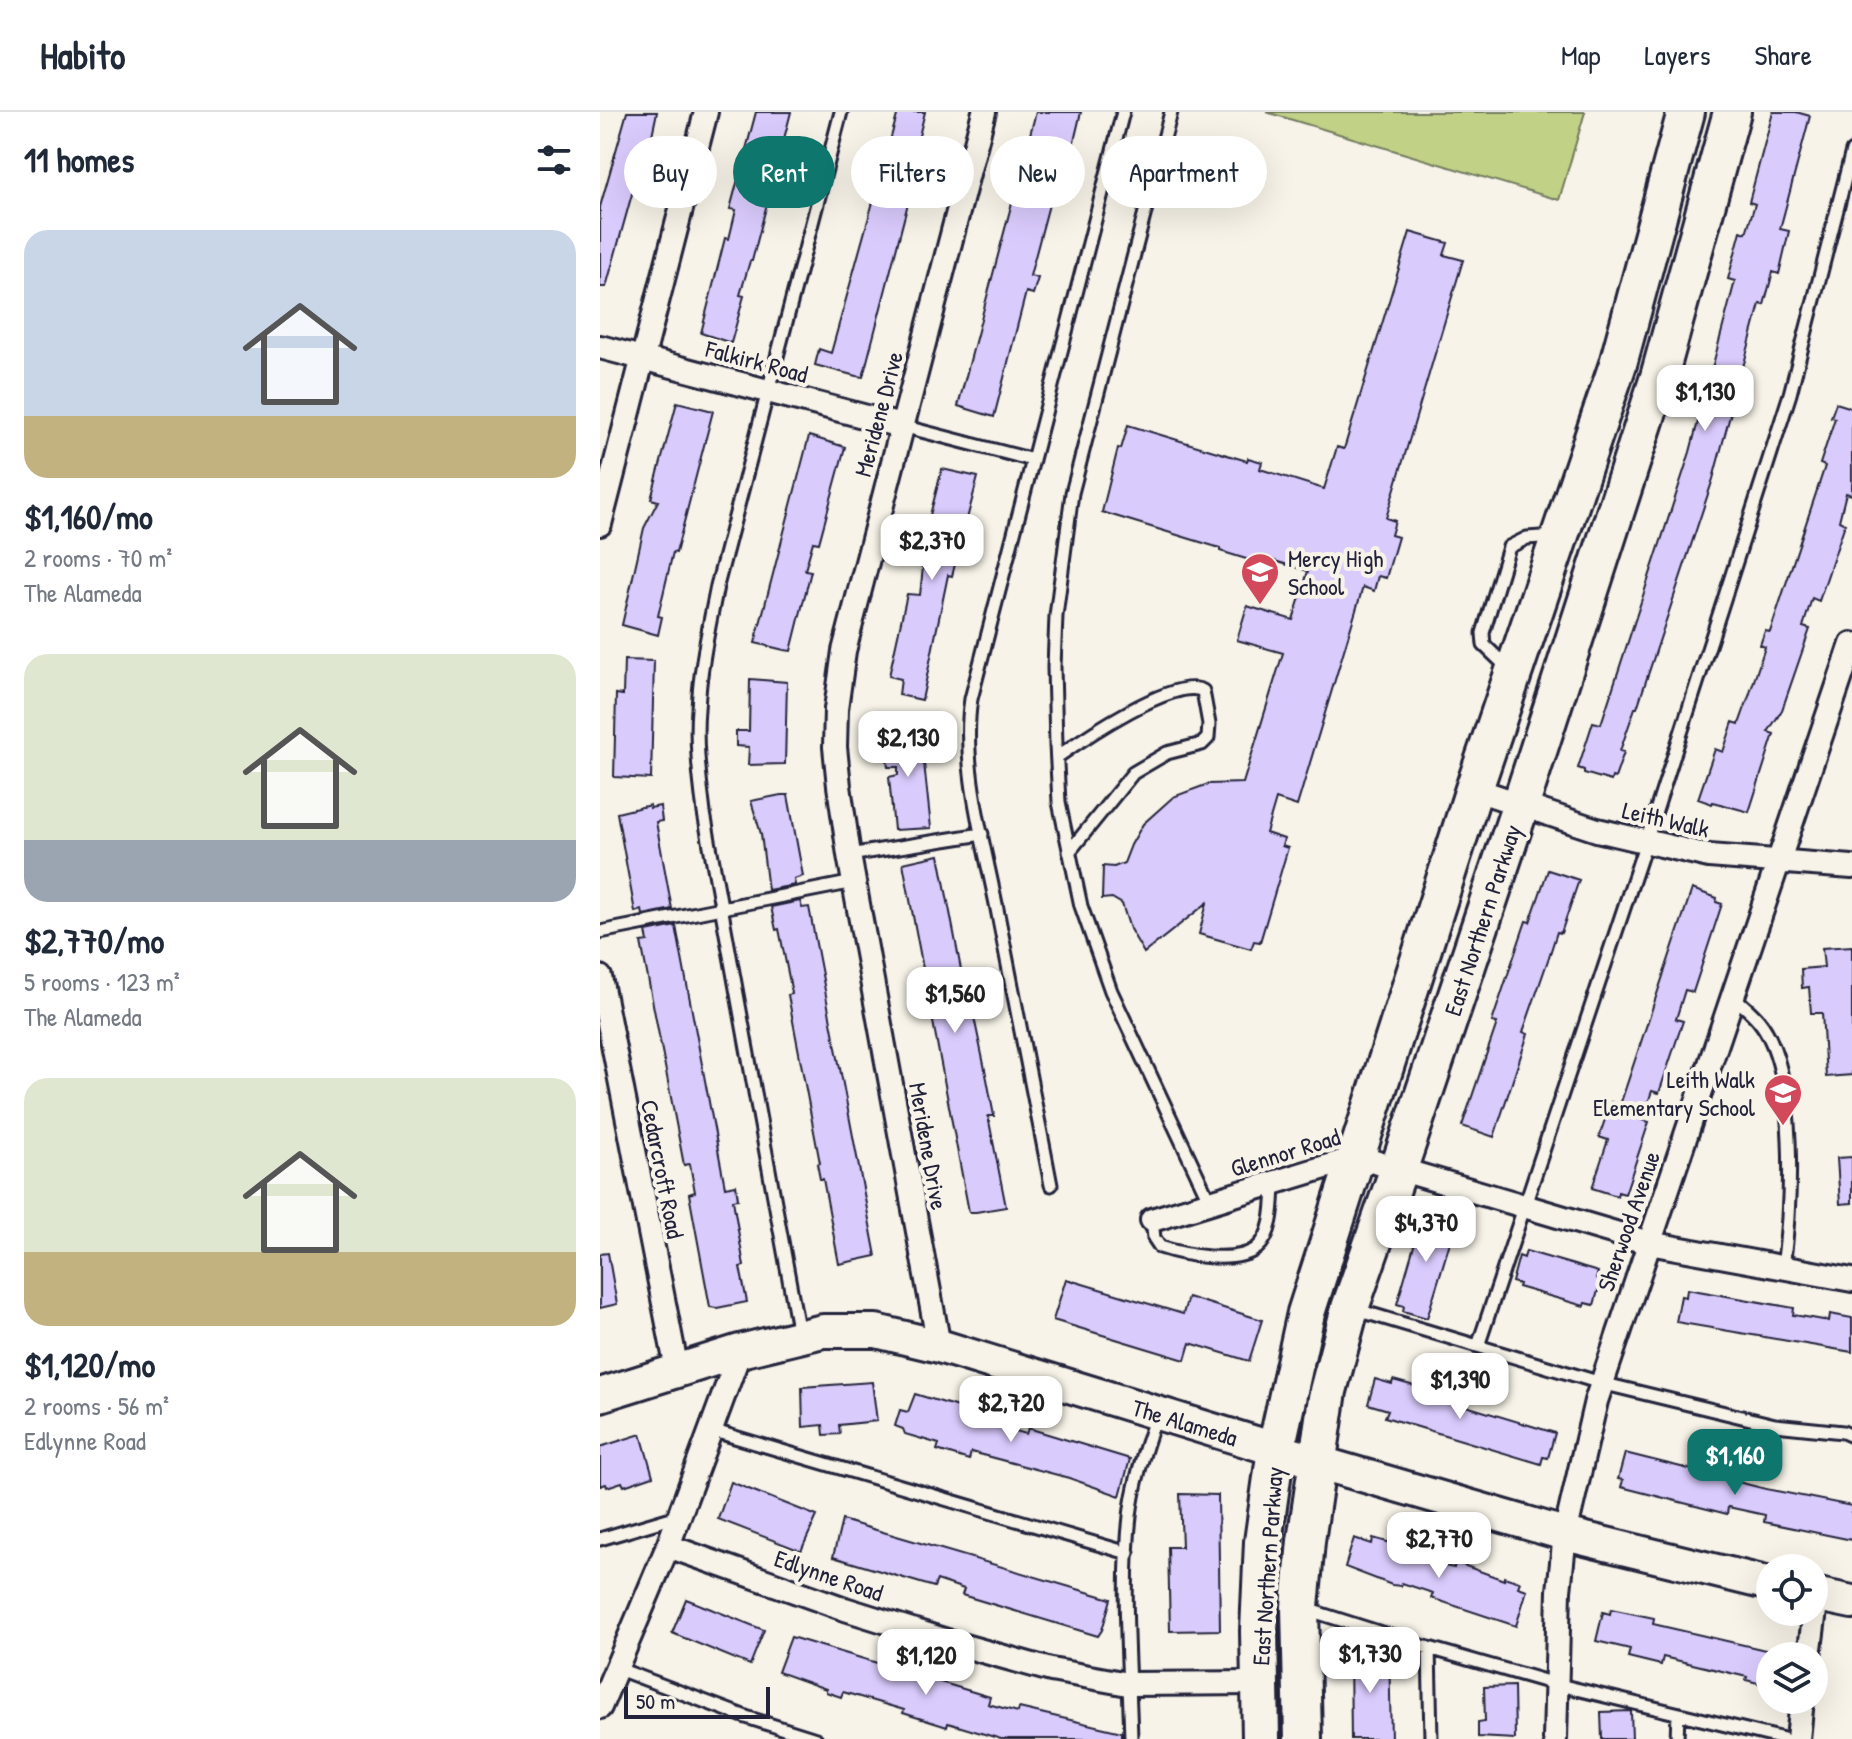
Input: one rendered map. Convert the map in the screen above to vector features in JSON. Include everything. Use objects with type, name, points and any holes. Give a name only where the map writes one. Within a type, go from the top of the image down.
[{"type":"main road","name":"East Northern Parkway","points":[[1261,1739],[1258,1683],[1262,1565],[1276,1449],[1306,1313],[1474,789],[1618,364],[1686,112]]},
{"type":"main road","name":"East Northern Parkway","points":[[1303,1739],[1300,1607],[1328,1391],[1350,1308],[1521,804],[1659,377],[1732,112]]},
{"type":"street","points":[[600,524],[706,112]]},
{"type":"street","name":"Meridene Drive","points":[[939,1346],[849,855],[835,747],[836,709],[844,651],[984,112]]},
{"type":"street","name":"Falkirk Road","points":[[600,347],[901,426]]},
{"type":"street","name":"Sherwood Avenue","points":[[1555,1739],[1559,1591],[1565,1534],[1601,1383],[1852,644]]},
{"type":"street","name":"Leith Walk","points":[[1474,789],[1597,830],[1709,856],[1852,867]]},
{"type":"street","name":"Cedarcroft Road","points":[[600,977],[677,1370]]},
{"type":"street","name":"Glennor Road","points":[[1152,1220],[1358,1157],[1649,1243],[1852,1280]]},
{"type":"street","name":"The Alameda","points":[[600,1395],[799,1335],[841,1330],[876,1331],[939,1346],[1565,1534],[1756,1581]]},
{"type":"street","points":[[600,1707],[668,1546],[740,1351]]},
{"type":"street","name":"Edlynne Road","points":[[668,1546],[831,1604],[1051,1670],[1128,1684],[1258,1683]]},
{"type":"street","points":[[1828,1597],[1852,1602]]},
{"type":"street","points":[[1798,1739],[1801,1714]]},
{"type":"lane","points":[[799,1335],[704,813],[697,736],[705,644],[717,586],[841,112]]},
{"type":"lane","points":[[1051,1185],[982,834],[967,742],[967,724],[1123,112]]},
{"type":"lane","points":[[1171,112],[1072,493],[1056,616],[1057,757],[1059,802],[1081,906],[1111,991],[1210,1202]]},
{"type":"lane","points":[[1478,1346],[1646,842],[1790,394],[1852,151]]},
{"type":"lane","points":[[901,426],[1033,460]]},
{"type":"lane","points":[[1057,757],[1098,727],[1139,705],[1192,687],[1203,691],[1209,724],[1208,738],[1202,744],[1167,753],[1133,773],[1069,852]]},
{"type":"lane","points":[[849,855],[982,834]]},
{"type":"lane","points":[[600,932],[854,882]]},
{"type":"lane","points":[[1732,995],[1760,1021],[1777,1057],[1784,1095],[1790,1171],[1790,1215],[1783,1268]]},
{"type":"lane","points":[[1152,1220],[1154,1238],[1160,1247],[1203,1257],[1238,1256],[1258,1247],[1267,1231],[1274,1182]]},
{"type":"lane","points":[[1350,1308],[1601,1383],[1775,1425],[1843,1432],[1852,1436]]},
{"type":"lane","points":[[1131,1739],[1128,1553],[1134,1491],[1157,1413]]},
{"type":"lane","points":[[711,1430],[1128,1553]]},
{"type":"lane","points":[[600,1539],[679,1516]]},
{"type":"lane","points":[[1300,1607],[1555,1684],[1784,1739]]},
{"type":"lane","points":[[1429,1648],[1431,1739]]},
{"type":"lane","points":[[616,1668],[746,1717],[816,1739]]},
{"type":"lane","points":[[1677,1739],[1678,1714]]},
{"type":"green space","points":[[1266,112],[1585,112],[1559,200]]},
{"type":"building","points":[[627,112],[657,112],[652,136],[624,136],[624,208],[628,208],[606,287],[600,287],[600,207]]},
{"type":"building","points":[[756,112],[791,112],[785,136],[750,136]]},
{"type":"building","points":[[898,112],[925,112],[919,136],[891,136]]},
{"type":"building","points":[[1036,112],[1081,112],[1075,136],[1030,136]]},
{"type":"building","points":[[1773,112],[1796,112],[1810,116],[1780,229],[1789,231],[1779,274],[1773,272],[1764,305],[1760,304],[1713,479],[1620,751],[1624,752],[1615,778],[1612,777],[1611,781],[1584,773],[1578,768],[1593,722],[1601,724],[1690,452],[1735,281],[1728,279],[1741,231],[1746,233],[1755,204],[1749,202]]},
{"type":"building","points":[[733,198],[733,208],[766,208],[740,295],[744,296],[731,343],[701,333],[725,238],[729,239],[736,210],[730,209]]},
{"type":"building","points":[[871,208],[907,208],[863,377],[815,365],[819,349],[831,353]]},
{"type":"building","points":[[1011,208],[1048,208],[1030,276],[1038,278],[1033,294],[1026,292],[994,417],[958,406]]},
{"type":"building","points":[[1410,232],[1448,243],[1444,255],[1463,260],[1386,518],[1395,521],[1391,535],[1398,537],[1386,578],[1378,576],[1374,591],[1363,587],[1297,806],[1276,799],[1266,833],[1284,839],[1282,846],[1288,848],[1260,942],[1254,941],[1251,949],[1199,934],[1207,903],[1144,953],[1130,929],[1122,904],[1112,898],[1102,899],[1103,866],[1114,867],[1124,863],[1143,824],[1173,797],[1208,784],[1243,783],[1283,653],[1237,640],[1247,606],[1293,620],[1308,571],[1258,556],[1256,562],[1102,512],[1118,448],[1121,449],[1128,425],[1247,461],[1248,458],[1262,462],[1260,469],[1324,489],[1337,447],[1344,449]]},
{"type":"building","points":[[677,402],[713,411],[676,553],[673,552],[658,616],[662,617],[658,635],[622,625],[644,528],[658,501],[651,499]]},
{"type":"building","points":[[1836,403],[1852,408],[1852,495],[1846,493],[1839,521],[1845,524],[1819,601],[1812,598],[1803,627],[1810,629],[1782,710],[1768,732],[1774,734],[1749,812],[1712,804],[1698,799],[1715,749],[1723,752],[1733,722],[1739,724],[1749,696],[1765,647],[1760,645],[1765,631],[1770,632],[1825,466],[1820,464],[1835,418],[1831,417]]},
{"type":"building","points":[[809,436],[845,447],[819,543],[813,542],[805,570],[811,571],[791,651],[755,643]]},
{"type":"building","points":[[942,469],[978,477],[952,576],[948,575],[922,700],[899,695],[901,679],[889,676],[907,594],[920,595],[923,567],[917,565]]},
{"type":"building","points":[[624,660],[654,661],[651,779],[614,777],[616,694],[623,695]]},
{"type":"building","points":[[750,679],[787,682],[785,764],[748,765],[749,747],[736,746],[736,731],[749,731]]},
{"type":"building","points":[[920,726],[931,828],[894,830],[889,777],[898,775],[898,767],[888,767],[884,732]]},
{"type":"building","points":[[788,795],[803,876],[794,879],[795,885],[768,890],[761,834],[751,801]]},
{"type":"building","points":[[650,805],[650,808],[660,806],[662,821],[656,822],[672,909],[643,915],[642,910],[635,912],[617,813]]},
{"type":"building","points":[[939,855],[963,980],[966,979],[987,1079],[994,1116],[988,1116],[1006,1207],[976,1212],[969,1212],[903,863]]},
{"type":"building","points":[[1548,870],[1579,880],[1561,933],[1557,932],[1523,1032],[1528,1034],[1494,1137],[1462,1126],[1497,1023],[1492,1022],[1509,971]]},
{"type":"building","points":[[1692,889],[1717,898],[1716,902],[1722,904],[1693,992],[1685,990],[1676,1019],[1683,1021],[1659,1093],[1652,1091],[1642,1120],[1649,1122],[1625,1194],[1618,1192],[1617,1196],[1592,1188],[1608,1140],[1599,1137],[1611,1102],[1620,1105]]},
{"type":"building","points":[[800,901],[802,908],[809,907],[876,1256],[839,1264],[823,1179],[820,1179],[817,1164],[820,1163],[788,995],[792,994],[789,978],[771,907]]},
{"type":"building","points":[[676,926],[725,1187],[736,1185],[738,1199],[733,1200],[747,1302],[717,1308],[710,1307],[689,1194],[695,1192],[690,1164],[684,1165],[641,942],[648,941],[646,932]]},
{"type":"building","points":[[1852,946],[1852,1075],[1826,1077],[1822,1013],[1811,1013],[1809,987],[1802,988],[1801,969],[1824,967],[1822,948]]},
{"type":"building","points":[[1852,1157],[1852,1203],[1840,1204],[1837,1158]]},
{"type":"building","points":[[1432,1212],[1457,1219],[1427,1318],[1403,1311],[1404,1306],[1397,1304],[1423,1215],[1431,1217]]},
{"type":"building","points":[[1526,1251],[1598,1272],[1596,1279],[1601,1280],[1594,1305],[1585,1303],[1584,1306],[1518,1287],[1519,1284],[1512,1282],[1519,1256],[1524,1258]]},
{"type":"building","points":[[608,1253],[617,1304],[600,1308],[600,1254]]},
{"type":"building","points":[[1066,1279],[1183,1314],[1188,1297],[1262,1320],[1249,1361],[1190,1343],[1185,1360],[1053,1320]]},
{"type":"building","points":[[1687,1289],[1794,1308],[1793,1315],[1829,1321],[1830,1314],[1852,1318],[1852,1352],[1676,1322],[1681,1296],[1686,1297]]},
{"type":"building","points":[[1375,1379],[1392,1384],[1393,1380],[1458,1398],[1456,1403],[1555,1433],[1548,1458],[1543,1457],[1541,1464],[1385,1417],[1388,1410],[1368,1404]]},
{"type":"building","points":[[872,1382],[877,1421],[839,1425],[840,1434],[824,1435],[823,1425],[803,1427],[802,1387]]},
{"type":"building","points":[[915,1394],[1000,1420],[998,1426],[1026,1434],[1028,1428],[1130,1459],[1120,1496],[1069,1478],[971,1452],[969,1460],[937,1450],[939,1444],[905,1434],[903,1429],[895,1426],[900,1410],[908,1412]]},
{"type":"building","points":[[641,1434],[653,1476],[624,1486],[622,1482],[600,1486],[600,1447]]},
{"type":"building","points":[[1625,1453],[1693,1470],[1694,1467],[1766,1489],[1852,1506],[1852,1540],[1764,1522],[1765,1515],[1728,1507],[1727,1514],[1621,1487],[1623,1480],[1618,1479]]},
{"type":"building","points":[[731,1482],[817,1516],[801,1551],[718,1519]]},
{"type":"building","points":[[1180,1494],[1218,1495],[1220,1630],[1170,1631],[1168,1547],[1182,1547]]},
{"type":"building","points":[[842,1520],[1111,1599],[1102,1630],[1098,1636],[962,1595],[964,1589],[937,1580],[934,1587],[833,1557]]},
{"type":"building","points":[[1354,1538],[1372,1544],[1373,1538],[1413,1549],[1411,1555],[1445,1566],[1454,1568],[1455,1562],[1504,1580],[1504,1577],[1520,1582],[1518,1587],[1527,1590],[1516,1626],[1431,1598],[1433,1593],[1402,1583],[1401,1586],[1392,1585],[1345,1567]]},
{"type":"building","points":[[686,1599],[764,1630],[750,1665],[672,1633]]},
{"type":"building","points":[[1611,1609],[1654,1618],[1653,1624],[1756,1648],[1756,1682],[1746,1680],[1747,1677],[1663,1657],[1661,1665],[1628,1657],[1630,1649],[1596,1641],[1603,1612],[1610,1614]]},
{"type":"building","points":[[791,1637],[990,1697],[988,1704],[1018,1712],[1019,1708],[1122,1732],[1122,1739],[1001,1739],[948,1723],[947,1727],[843,1692],[841,1697],[778,1672]]},
{"type":"building","points":[[1389,1649],[1391,1739],[1351,1739],[1350,1652]]},
{"type":"building","points":[[1514,1686],[1515,1739],[1478,1737],[1478,1722],[1485,1721],[1484,1687]]},
{"type":"building","points":[[1631,1711],[1632,1739],[1602,1739],[1601,1712]]},
{"type":"place","name":"Mercy High School","points":[[1260,606]]},
{"type":"place","name":"Leith Walk Elementary School","points":[[1783,1127]]}]
